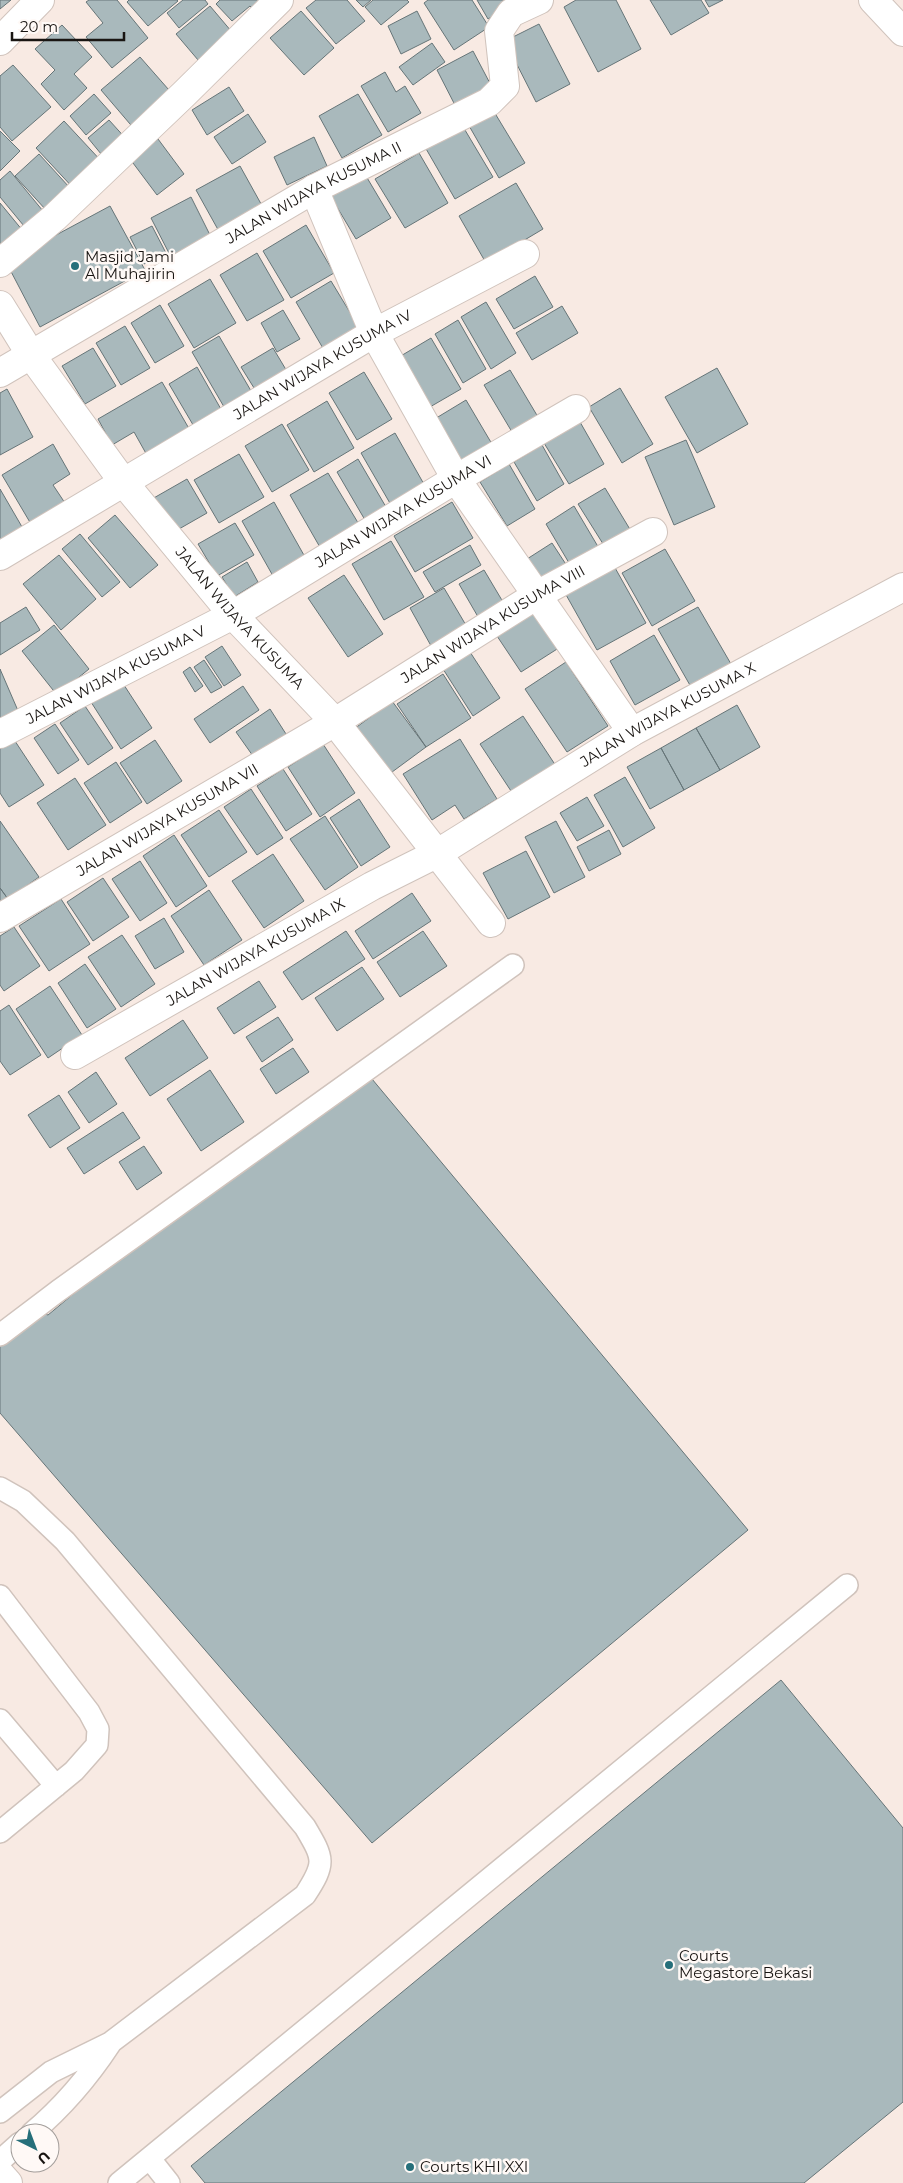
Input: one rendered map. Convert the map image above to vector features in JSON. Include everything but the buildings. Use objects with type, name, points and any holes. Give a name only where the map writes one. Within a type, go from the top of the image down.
[{"type":"street","points":[[0,41],[40,0]]},
{"type":"street","points":[[0,263],[54,218],[279,0]]},
{"type":"street","name":"JALAN WIJAYA KUSUMA II","points":[[0,373],[314,189],[489,102],[505,86],[499,31],[511,13],[539,0]]},
{"type":"street","points":[[873,0],[903,32]]},
{"type":"street","points":[[314,189],[374,333],[456,479],[632,732]]},
{"type":"street","name":"JALAN WIJAYA KUSUMA IV","points":[[0,556],[124,484],[374,333],[525,254]]},
{"type":"street","name":"JALAN WIJAYA KUSUMA","points":[[0,305],[31,355],[124,484],[233,615],[335,722],[491,923]]},
{"type":"street","name":"JALAN WIJAYA KUSUMA VI","points":[[233,615],[456,479],[576,409]]},
{"type":"street","name":"JALAN WIJAYA KUSUMA VIII","points":[[335,722],[537,595],[653,532]]},
{"type":"street","name":"JALAN WIJAYA KUSUMA X","points":[[438,853],[632,732],[903,587]]},
{"type":"street","name":"JALAN WIJAYA KUSUMA V","points":[[0,734],[233,615]]},
{"type":"street","name":"JALAN WIJAYA KUSUMA VII","points":[[0,918],[335,722]]},
{"type":"street","name":"JALAN WIJAYA KUSUMA IX","points":[[75,1056],[372,886],[438,853]]},
{"type":"street","points":[[0,2174],[8,2183]]},
{"type":"lane","points":[[0,1335],[58,1291],[513,965]]},
{"type":"lane","points":[[0,1488],[23,1501],[65,1540],[305,1828],[320,1853],[318,1876],[305,1895],[110,2044],[51,2072],[0,2112]]},
{"type":"lane","points":[[119,2183],[847,1585]]},
{"type":"lane","points":[[0,1596],[89,1712],[98,1729],[97,1744],[74,1771],[0,1832]]},
{"type":"lane","points":[[0,1720],[56,1786]]},
{"type":"lane","points":[[43,2123],[62,2106],[88,2077],[110,2044]]},
{"type":"lane","points":[[0,2161],[10,2152]]},
{"type":"lane","points":[[150,2159],[169,2183]]},
{"type":"place","name":"Masjid Jami Al Muhajirin","points":[[75,266]]},
{"type":"place","name":"Courts Megastore Bekasi","points":[[669,1965]]},
{"type":"place","name":"Courts KHI XXI","points":[[410,2167]]}]
